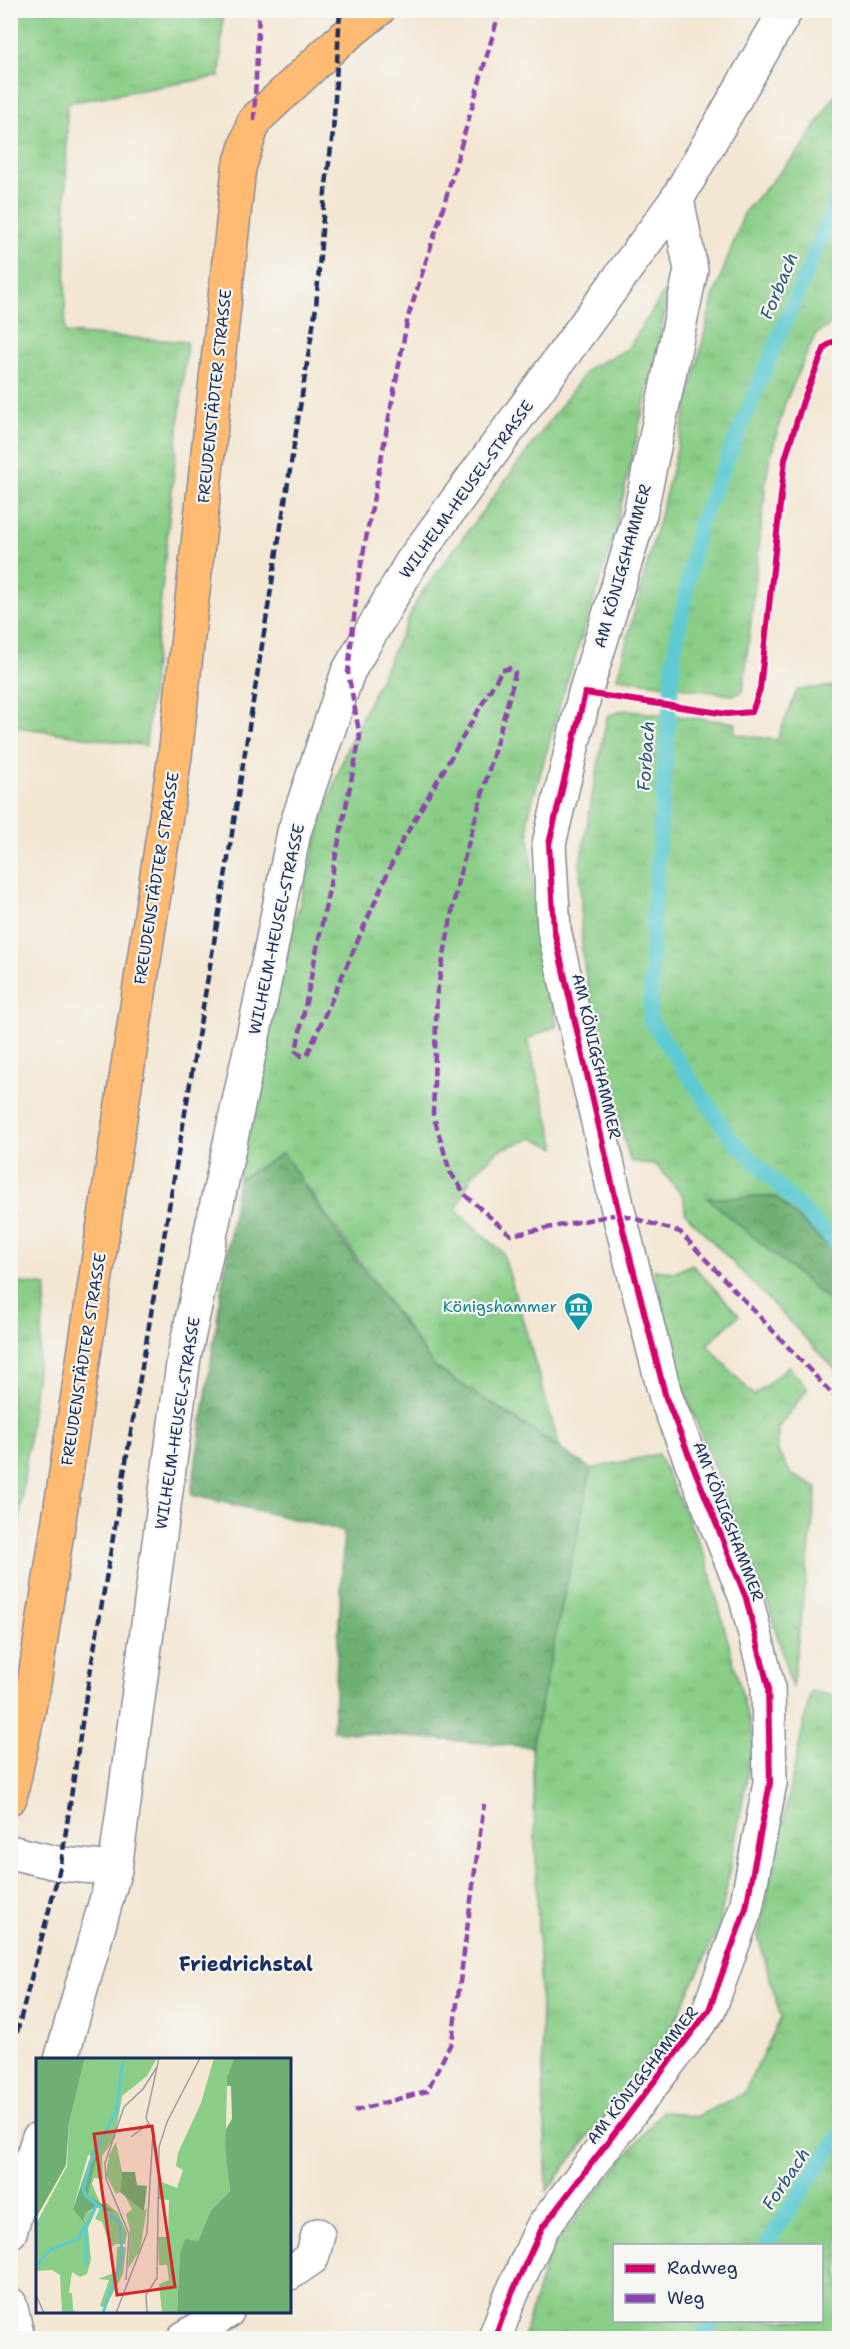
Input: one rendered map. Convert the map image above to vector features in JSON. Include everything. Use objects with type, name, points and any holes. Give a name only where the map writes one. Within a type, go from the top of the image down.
[{"type":"main road","name":"FREUDENSTÄDTER STRASSE","points":[[10,1798],[34,1684],[175,756],[239,168],[254,121],[338,43],[378,10]]},
{"type":"street","name":"WILHELM-HEUSEL-STRASSE","points":[[116,1869],[184,1357],[261,999],[294,832],[348,672],[411,562],[677,199],[786,10]]},
{"type":"street","name":"AM KÖNIGSHAMMER","points":[[495,2338],[508,2302],[542,2228],[709,2010],[746,1908],[770,1784],[768,1686],[746,1598],[666,1398],[619,1214],[554,930],[549,844],[585,693],[640,514],[691,270],[677,199]]},
{"type":"street","points":[[10,1852],[61,1864],[116,1869],[62,2058]]},
{"type":"street","points":[[10,2232],[36,2146]]},
{"type":"street","points":[[291,2271],[312,2258],[318,2235]]},
{"type":"street","points":[[10,2304],[18,2338]]},
{"type":"street","points":[[184,2338],[225,2313]]},
{"type":"green space","points":[[10,11],[223,11],[220,76],[67,103],[65,333],[187,342],[146,746],[11,726]]},
{"type":"green space","points":[[839,88],[839,319],[815,335],[785,403],[768,466],[743,692],[733,695],[617,678],[672,470],[713,298],[745,211],[805,144]]},
{"type":"green space","points":[[673,278],[613,541],[563,694],[528,817],[534,904],[545,978],[557,1026],[527,1039],[556,1148],[533,1138],[499,1150],[472,1175],[456,1210],[503,1253],[560,1448],[435,1367],[283,1154],[238,1180],[277,989],[322,820],[347,748],[419,597],[589,368],[628,349]]},
{"type":"green space","points":[[834,686],[840,710],[839,1257],[776,1197],[708,1198],[839,1309],[840,1369],[838,1372],[685,1213],[684,1197],[656,1165],[630,1161],[595,1033],[582,952],[580,863],[607,716],[624,710],[736,723],[734,734],[777,740],[797,690]]},
{"type":"green space","points":[[283,1153],[340,1238],[435,1367],[591,1469],[532,1747],[333,1731],[344,1531],[191,1495],[238,1180]]},
{"type":"green space","points":[[776,1197],[839,1257],[839,1309],[707,1198]]},
{"type":"green space","points":[[692,1264],[739,1315],[707,1345],[754,1396],[788,1366],[808,1388],[778,1428],[778,1452],[791,1474],[817,1488],[792,1688],[769,1606],[677,1373],[654,1270],[676,1272]]},
{"type":"green space","points":[[11,1282],[47,1286],[15,1555],[10,1552]]},
{"type":"green space","points":[[658,1454],[706,1558],[754,1740],[719,1927],[675,2022],[547,2191],[532,1747],[591,1469]]},
{"type":"green space","points":[[811,1691],[840,1697],[839,2338],[523,2338],[549,2252],[662,2111],[696,2117],[743,2094],[781,2018],[758,1936]]},
{"type":"waterway","name":"Forbach","points":[[840,193],[699,525],[674,653],[653,919],[650,1020],[731,1138],[840,1247]]},
{"type":"waterway","name":"Forbach","points":[[766,2244],[840,2134]]},
{"type":"waterway","name":"Forbach","points":[[702,2338],[713,2322]]},
{"type":"railway","points":[[10,2059],[61,1864],[85,1703],[226,871],[316,307],[325,192],[333,133],[340,10]]},
{"type":"marked path","points":[[254,121],[259,10]]},
{"type":"marked path","points":[[500,10],[441,215],[408,317],[358,581],[348,672],[360,737],[296,1051],[302,1056],[308,1053],[401,843],[502,670],[511,668],[515,673],[512,687],[458,881],[437,992],[433,1114],[450,1172],[467,1197],[511,1235],[619,1214],[680,1232],[836,1398]]},
{"type":"marked path","points":[[354,2111],[427,2091],[452,2041],[484,1804]]},
{"type":"cycle path","points":[[495,2338],[508,2302],[542,2228],[709,2010],[746,1908],[770,1783],[768,1686],[746,1598],[666,1398],[619,1214],[554,930],[549,844],[585,693],[727,714],[752,712],[760,689],[785,459],[803,401],[825,347],[840,337]]},
{"type":"place","name":"Königshammer","points":[[578,1332]]},
{"type":"district","name":"Friedrichstal","points":[[246,1964]]}]
